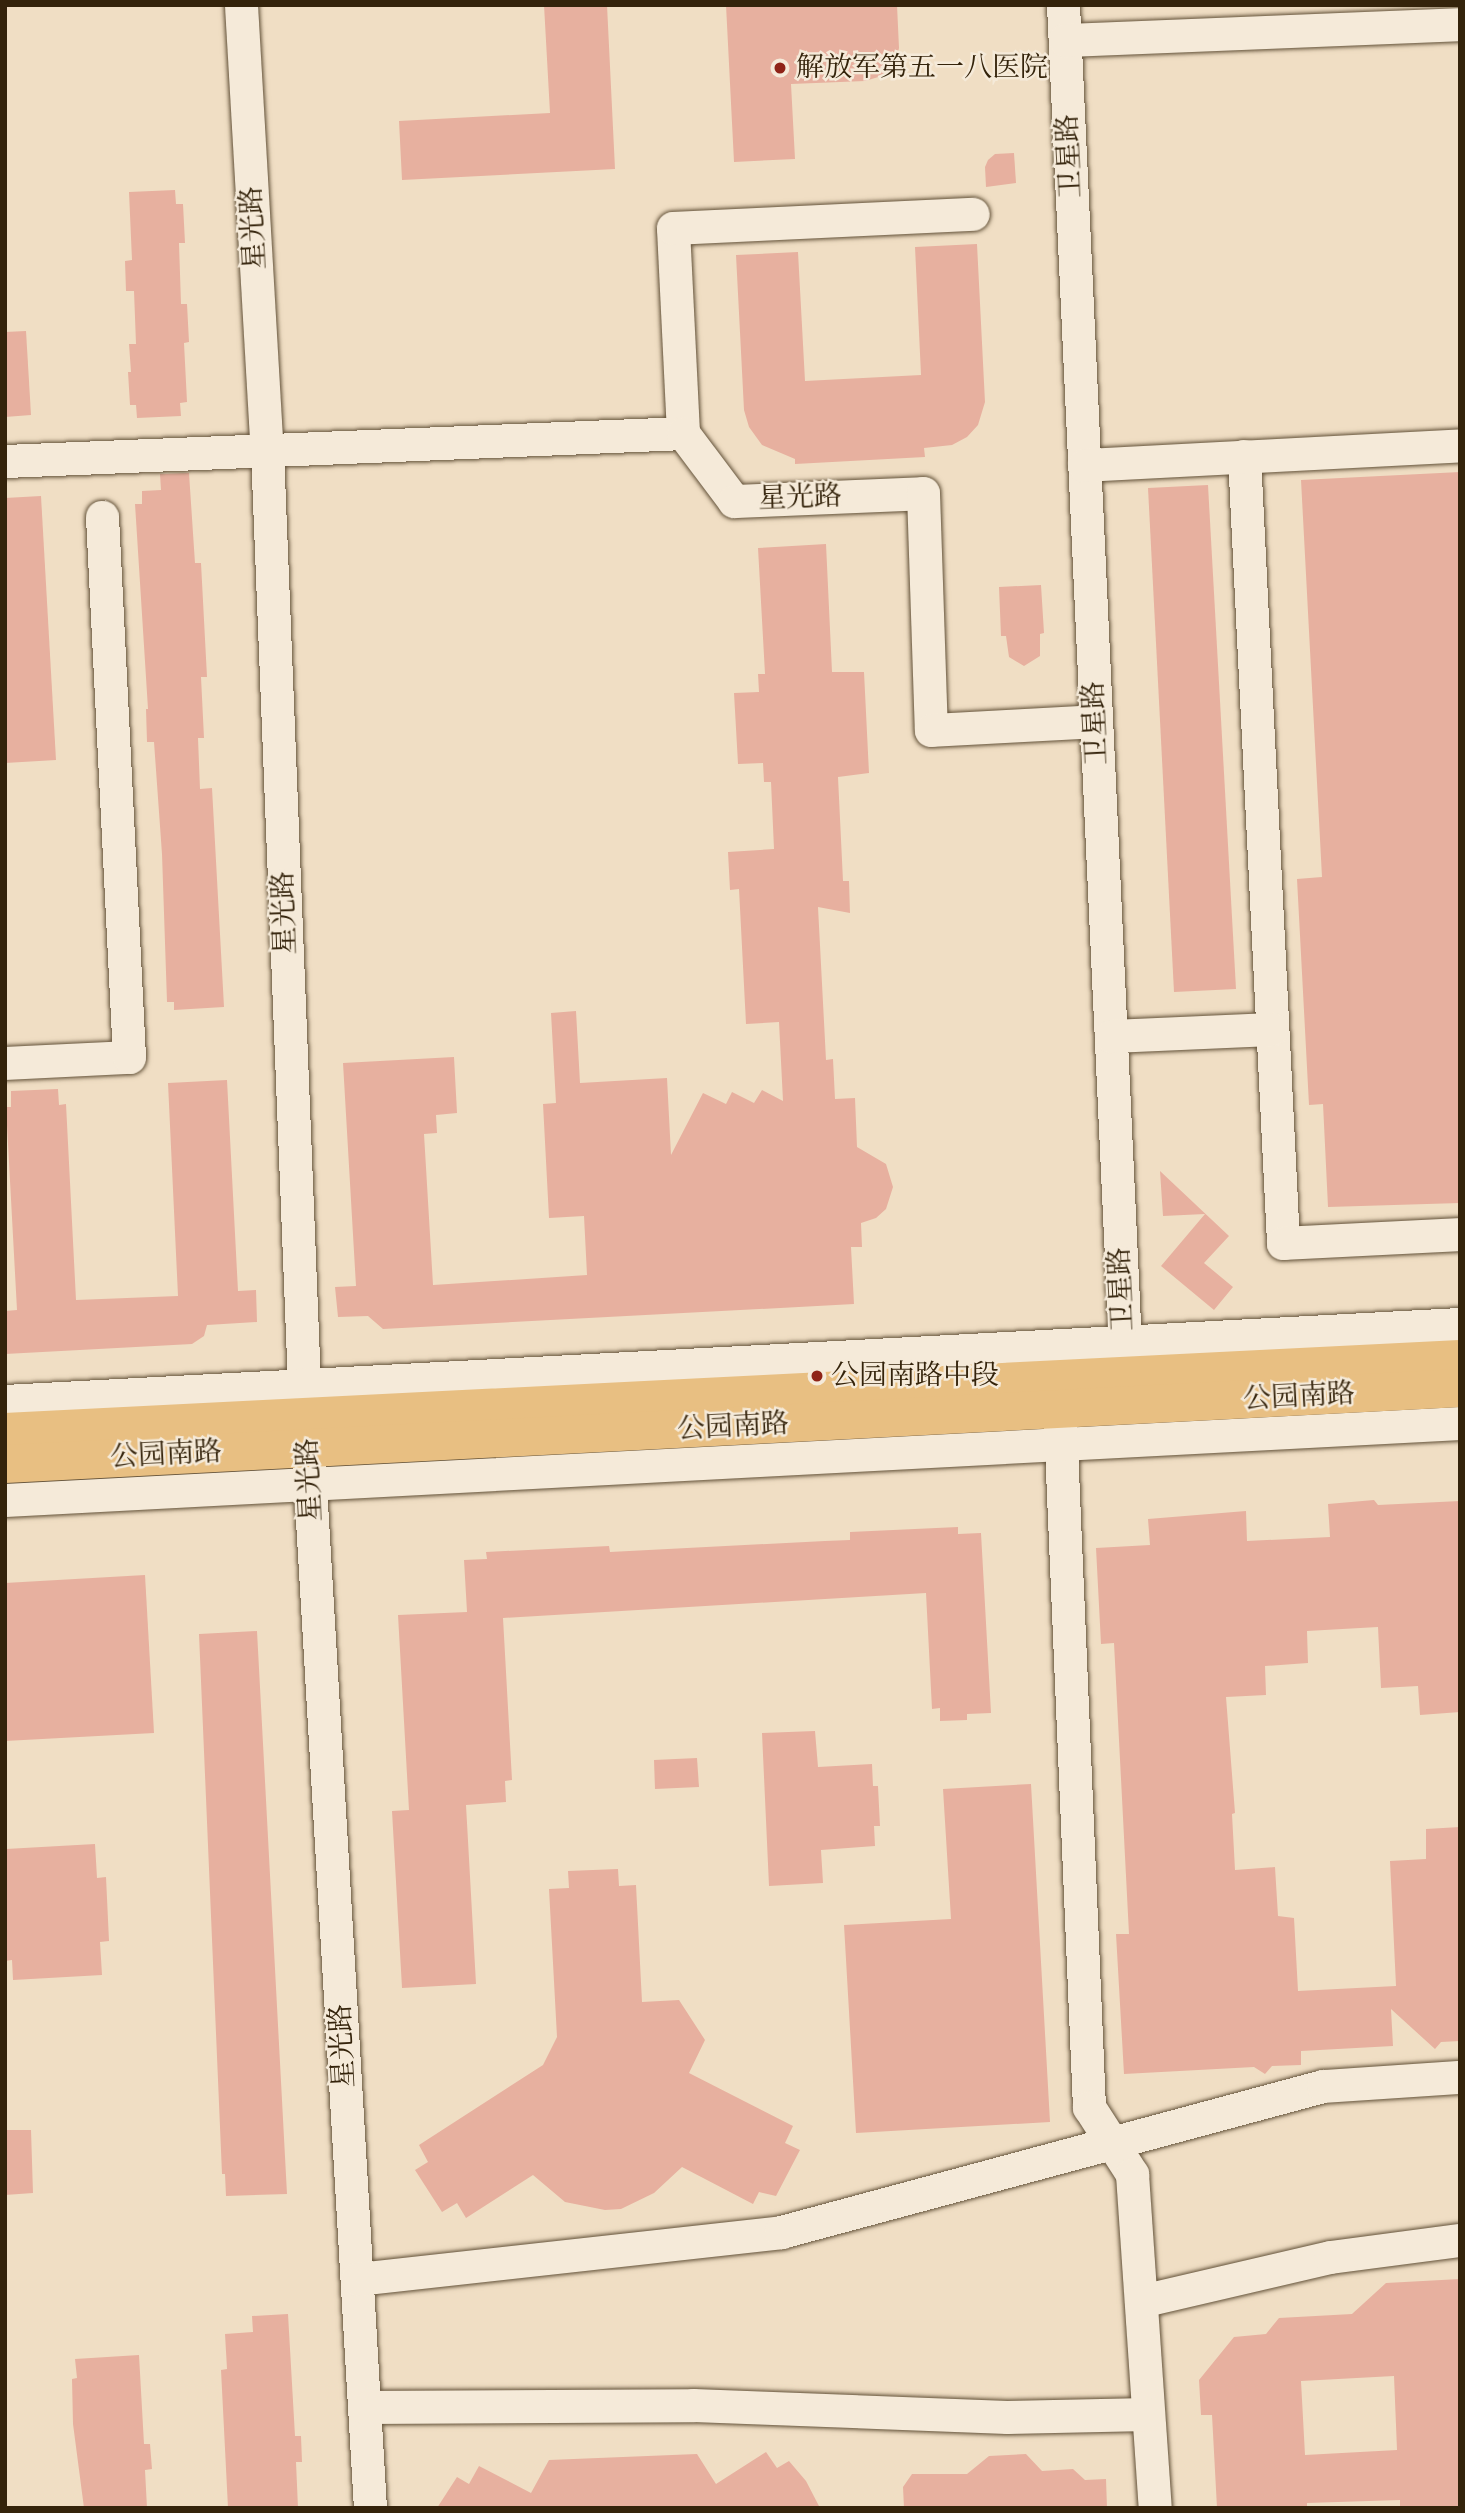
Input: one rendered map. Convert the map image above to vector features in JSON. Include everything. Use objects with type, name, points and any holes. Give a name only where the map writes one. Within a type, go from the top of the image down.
[{"type":"main road","name":"公园南路","points":[[5,1432],[307,1433],[1060,1427],[1127,1391],[1460,1359]]},
{"type":"main road","name":"公园南路","points":[[5,1464],[307,1433],[1127,1391],[1460,1388]]},
{"type":"street","name":"星光路","points":[[241,5],[267,451],[307,1433],[370,2508]]},
{"type":"street","name":"卫星路","points":[[1063,5],[1127,1391]]},
{"type":"street","points":[[1065,40],[1460,24]]},
{"type":"street","points":[[5,461],[683,433],[673,228],[972,214]]},
{"type":"street","name":"星光路","points":[[683,433],[734,500],[923,493],[931,730],[1096,721]]},
{"type":"street","points":[[1084,465],[1460,445]]},
{"type":"street","points":[[1244,456],[1283,1243],[1460,1234]]},
{"type":"street","points":[[5,1063],[129,1057],[103,517]]},
{"type":"street","points":[[1111,1036],[1272,1029]]},
{"type":"street","points":[[1127,1391],[1460,1324]]},
{"type":"street","points":[[1127,1391],[1460,1423]]},
{"type":"street","points":[[5,1401],[307,1433]]},
{"type":"street","points":[[1060,1427],[1088,2107],[1132,2174],[1155,2508]]},
{"type":"street","points":[[5,1500],[307,1433]]},
{"type":"street","points":[[357,2279],[781,2232],[1322,2085],[1460,2077]]},
{"type":"street","points":[[1141,2301],[1331,2256],[1460,2240]]},
{"type":"street","points":[[364,2407],[693,2405],[1007,2417],[1149,2414]]},
{"type":"building","points":[[544,5],[607,5],[615,169],[402,180],[399,121],[550,113]]},
{"type":"building","points":[[726,5],[897,5],[899,48],[896,61],[885,75],[865,81],[791,84],[795,159],[734,162]]},
{"type":"building","points":[[1014,153],[1016,183],[986,187],[985,167],[988,160],[995,154]]},
{"type":"building","points":[[175,190],[176,204],[183,204],[185,243],[179,243],[181,304],[187,304],[189,342],[184,343],[187,402],[180,403],[181,416],[137,418],[136,405],[130,405],[128,372],[131,372],[129,344],[136,344],[134,291],[126,291],[125,261],[132,260],[129,192]]},
{"type":"building","points":[[977,244],[985,402],[978,425],[967,437],[952,445],[924,448],[925,457],[795,464],[795,459],[762,445],[749,427],[744,410],[736,255],[798,252],[805,381],[921,375],[915,247]]},
{"type":"building","points":[[26,331],[31,415],[5,417],[5,332]]},
{"type":"building","points":[[1460,472],[1460,1203],[1328,1207],[1323,1104],[1309,1105],[1297,879],[1322,877],[1301,480]]},
{"type":"building","points":[[189,473],[195,563],[201,563],[207,677],[201,677],[204,738],[198,738],[200,789],[212,788],[224,1007],[174,1010],[174,1002],[167,1002],[162,854],[154,742],[147,742],[148,709],[135,504],[142,504],[142,491],[161,490],[160,474]]},
{"type":"building","points":[[1208,485],[1236,989],[1174,992],[1148,488]]},
{"type":"building","points":[[41,496],[56,760],[5,763],[5,498]]},
{"type":"building","points":[[826,544],[832,672],[864,672],[869,773],[838,777],[843,881],[849,881],[850,913],[818,907],[826,1060],[833,1059],[835,1099],[855,1098],[857,1147],[886,1164],[893,1187],[886,1209],[876,1218],[861,1223],[862,1247],[851,1247],[854,1304],[383,1329],[368,1316],[338,1317],[335,1287],[356,1286],[343,1063],[454,1057],[457,1113],[436,1115],[437,1133],[424,1134],[433,1285],[587,1275],[584,1216],[549,1218],[543,1104],[556,1103],[551,1013],[576,1011],[580,1083],[667,1078],[671,1155],[703,1093],[726,1104],[732,1092],[754,1103],[762,1090],[783,1101],[779,1022],[746,1024],[739,889],[730,890],[728,852],[774,849],[771,782],[764,782],[763,763],[738,764],[734,693],[759,692],[758,674],[765,674],[758,548]]},
{"type":"building","points":[[1041,585],[1044,633],[1040,634],[1040,656],[1024,666],[1009,657],[1006,636],[1001,636],[999,587]]},
{"type":"building","points":[[227,1080],[238,1291],[256,1290],[257,1322],[207,1325],[204,1336],[192,1344],[5,1354],[5,1311],[17,1310],[6,1107],[11,1107],[11,1091],[58,1089],[59,1105],[66,1104],[76,1300],[178,1296],[168,1083]]},
{"type":"building","points":[[1160,1171],[1229,1236],[1204,1263],[1233,1287],[1214,1310],[1161,1266],[1205,1214],[1163,1216]]},
{"type":"building","points":[[1374,1500],[1378,1505],[1460,1501],[1460,1712],[1420,1715],[1418,1686],[1381,1688],[1378,1627],[1307,1631],[1308,1663],[1265,1666],[1266,1695],[1226,1697],[1235,1813],[1232,1814],[1235,1870],[1275,1867],[1278,1916],[1294,1918],[1298,1991],[1396,1986],[1390,1861],[1426,1859],[1426,1829],[1460,1827],[1460,2041],[1441,2042],[1435,2049],[1391,2009],[1393,2046],[1301,2051],[1301,2065],[1272,2066],[1265,2074],[1254,2067],[1124,2074],[1116,1934],[1129,1934],[1114,1643],[1101,1644],[1096,1548],[1150,1545],[1148,1519],[1246,1511],[1247,1541],[1330,1537],[1328,1504]]},
{"type":"building","points":[[958,1527],[958,1534],[981,1533],[991,1713],[967,1714],[967,1720],[940,1721],[940,1708],[932,1709],[926,1593],[503,1618],[512,1780],[505,1781],[506,1802],[466,1805],[476,1984],[402,1988],[392,1811],[409,1810],[398,1615],[467,1612],[464,1560],[487,1559],[486,1552],[609,1546],[610,1552],[850,1540],[850,1532]]},
{"type":"building","points":[[145,1575],[154,1733],[5,1741],[5,1583]]},
{"type":"building","points":[[257,1631],[287,2194],[226,2196],[225,2174],[222,2174],[199,1634]]},
{"type":"building","points":[[815,1731],[818,1767],[872,1764],[873,1786],[878,1786],[880,1826],[874,1826],[875,1846],[821,1850],[823,1883],[769,1886],[762,1733]]},
{"type":"building","points":[[697,1758],[699,1787],[655,1789],[654,1760]]},
{"type":"building","points":[[1031,1784],[1050,2122],[856,2133],[844,1925],[951,1919],[943,1789]]},
{"type":"building","points":[[95,1844],[97,1878],[106,1877],[109,1941],[100,1942],[102,1975],[13,1980],[12,1960],[5,1961],[6,1849]]},
{"type":"building","points":[[618,1869],[619,1886],[636,1885],[642,2002],[679,2000],[705,2040],[689,2073],[793,2126],[785,2143],[800,2150],[776,2196],[759,2192],[753,2204],[682,2167],[654,2193],[621,2209],[605,2210],[565,2202],[533,2175],[466,2218],[457,2203],[442,2212],[415,2170],[428,2162],[419,2145],[543,2065],[557,2037],[549,1889],[569,1888],[568,1871]]},
{"type":"building","points":[[5,2130],[31,2130],[33,2193],[5,2195]]},
{"type":"building","points":[[1460,2279],[1460,2508],[1400,2508],[1400,2500],[1307,2503],[1307,2508],[1217,2508],[1212,2415],[1201,2415],[1199,2380],[1234,2337],[1266,2334],[1279,2318],[1352,2314],[1386,2283]],"holes":[[[1394,2376],[1397,2450],[1305,2455],[1301,2381]]]},
{"type":"building","points":[[288,2314],[295,2436],[301,2436],[302,2462],[296,2462],[298,2508],[228,2508],[221,2370],[227,2369],[225,2334],[253,2332],[252,2316]]},
{"type":"building","points":[[139,2355],[144,2444],[150,2444],[152,2469],[145,2470],[147,2508],[84,2508],[73,2424],[72,2379],[77,2378],[75,2359]]},
{"type":"building","points":[[766,2452],[777,2468],[789,2461],[806,2481],[820,2508],[437,2508],[457,2477],[469,2484],[479,2466],[531,2493],[549,2460],[697,2454],[716,2484]]},
{"type":"building","points":[[1026,2454],[1042,2471],[1073,2469],[1085,2480],[1106,2479],[1107,2508],[904,2508],[903,2487],[912,2474],[967,2474],[989,2456]]},
{"type":"place","name":"解放军第五一八医院","points":[[780,68]]},
{"type":"place","name":"公园南路中段","points":[[817,1376]]}]
